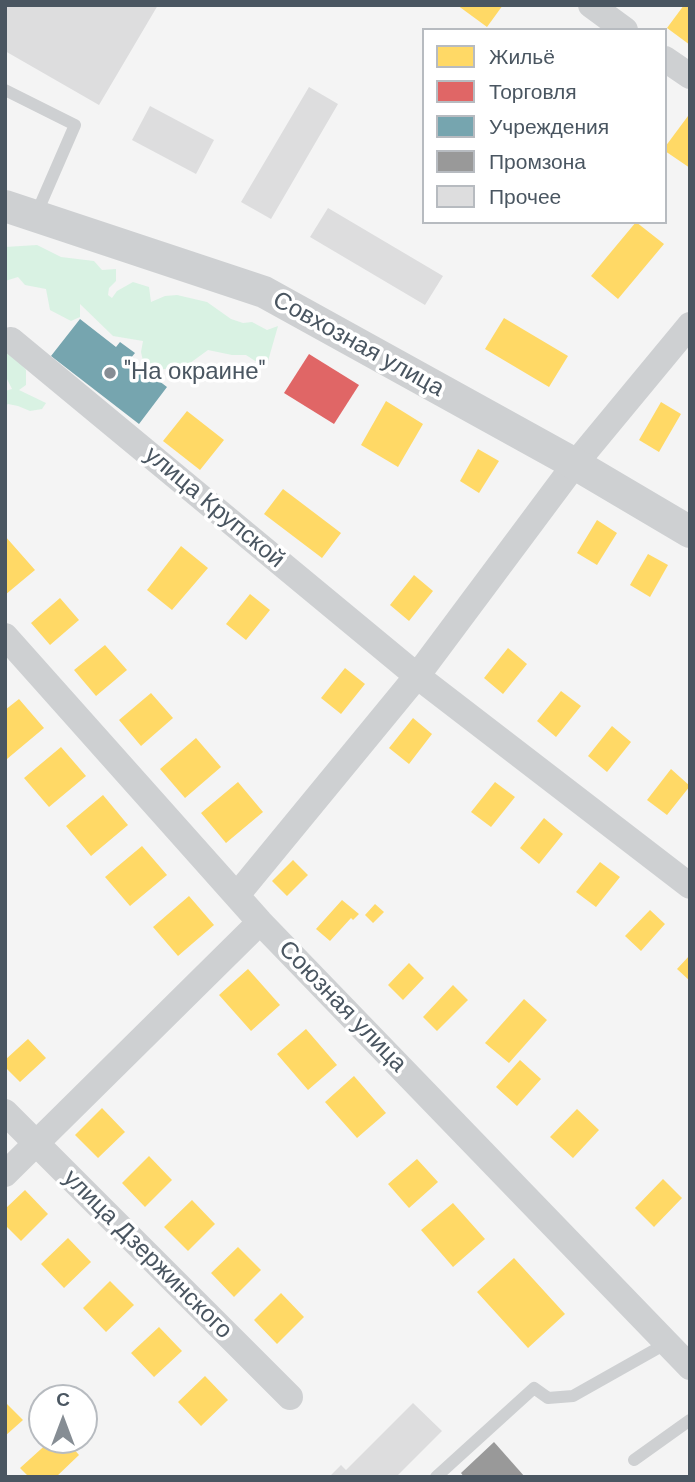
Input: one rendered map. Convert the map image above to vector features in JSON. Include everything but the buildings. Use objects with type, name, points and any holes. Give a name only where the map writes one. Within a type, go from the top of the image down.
[{"type":"street","points":[[591,5],[622,28]]},
{"type":"street","points":[[667,60],[690,76]]},
{"type":"street","name":"Совхозная улица","points":[[5,206],[264,292],[575,464],[690,532]]},
{"type":"street","points":[[237,895],[416,676],[575,464],[690,325]]},
{"type":"street","name":"улица Крупской","points":[[12,340],[416,676],[690,886]]},
{"type":"street","name":"Союзная улица","points":[[5,636],[260,922],[690,1367]]},
{"type":"street","points":[[5,1174],[260,922]]},
{"type":"street","name":"улица Дзержинского","points":[[5,1112],[290,1397]]},
{"type":"lane","points":[[5,90],[75,125],[35,217]]},
{"type":"lane","points":[[436,1477],[534,1388],[548,1398],[572,1396],[667,1343]]},
{"type":"lane","points":[[634,1460],[690,1420]]},
{"type":"green space","points":[[37,245],[61,257],[94,261],[102,270],[116,269],[116,281],[109,288],[108,295],[112,298],[117,291],[133,282],[149,287],[151,302],[165,296],[177,295],[207,302],[231,319],[243,323],[252,322],[267,330],[278,326],[266,368],[246,355],[208,350],[186,366],[157,370],[143,361],[143,341],[113,336],[80,304],[80,317],[71,321],[50,310],[46,289],[25,285],[18,277],[5,281],[5,247]]},
{"type":"green space","points":[[5,339],[26,370],[26,385],[19,390],[46,403],[42,409],[30,411],[8,404],[5,406],[5,391],[12,389],[5,375]]},
{"type":"place","name":"\"На окраине\"","points":[[110,373]]}]
